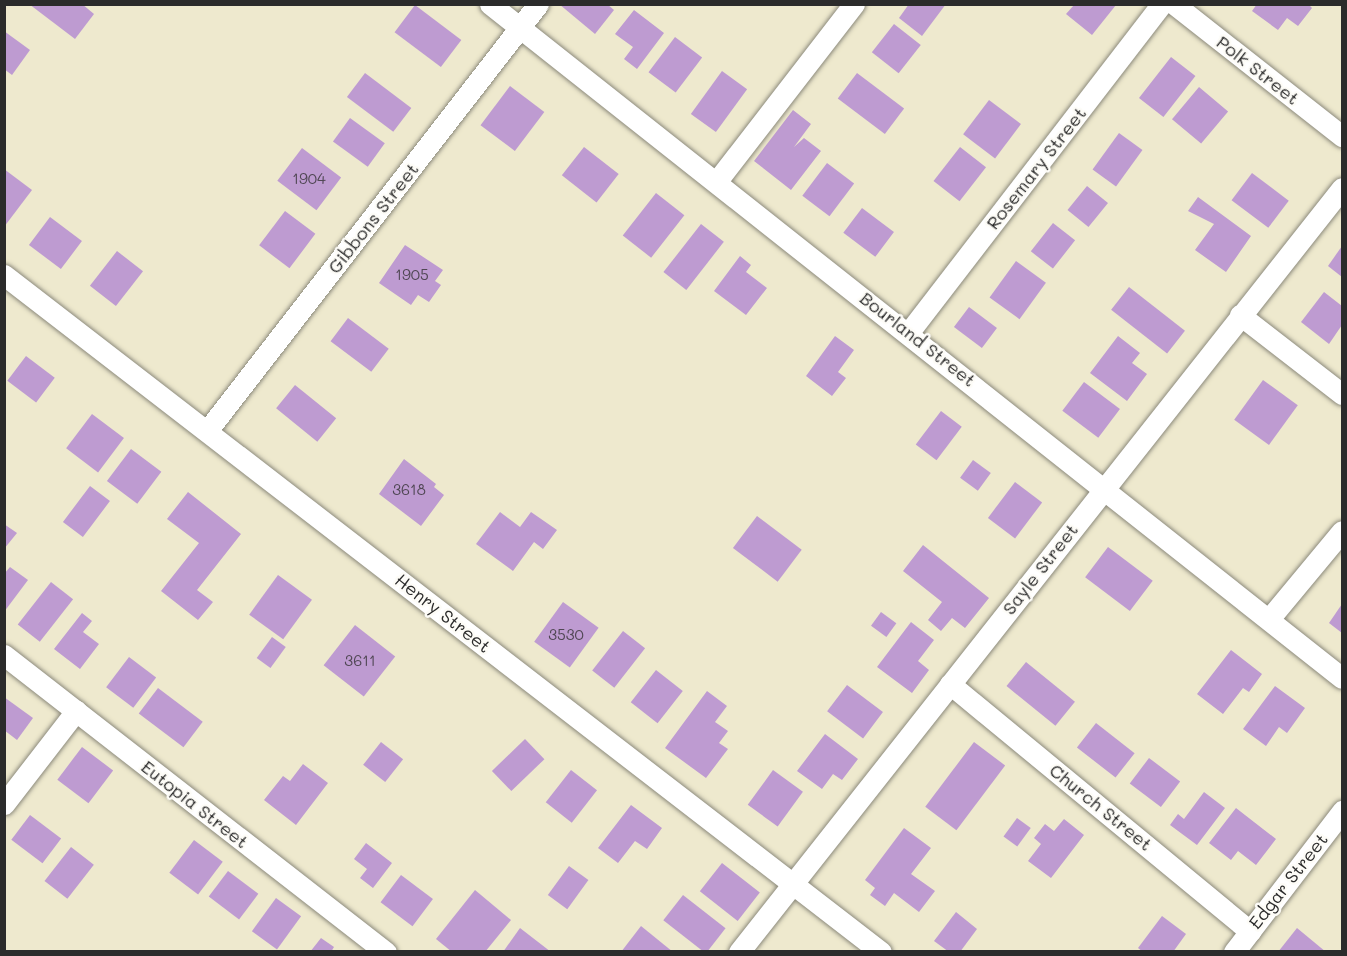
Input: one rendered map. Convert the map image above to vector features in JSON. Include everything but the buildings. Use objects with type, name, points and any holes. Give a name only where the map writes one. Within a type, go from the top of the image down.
[{"type":"street","name":"Bourland Street","points":[[490,4],[909,332],[1342,678]]},
{"type":"street","name":"Gibbons Street","points":[[207,431],[538,4]]},
{"type":"street","points":[[717,181],[854,4]]},
{"type":"street","name":"Rosemary Street","points":[[909,332],[1162,4]]},
{"type":"street","name":"Polk Street","points":[[1174,4],[1342,136]]},
{"type":"street","name":"Sayle Street","points":[[740,951],[1342,188]]},
{"type":"street","name":"Henry Street","points":[[4,275],[881,951]]},
{"type":"street","points":[[1240,315],[1342,394]]},
{"type":"street","points":[[1269,619],[1342,531]]},
{"type":"street","name":"Eutopia Street","points":[[4,655],[386,951]]},
{"type":"street","name":"Church Street","points":[[950,684],[1250,931]]},
{"type":"street","points":[[4,804],[76,711]]},
{"type":"street","name":"Edgar Street","points":[[1234,951],[1342,811]]}]
